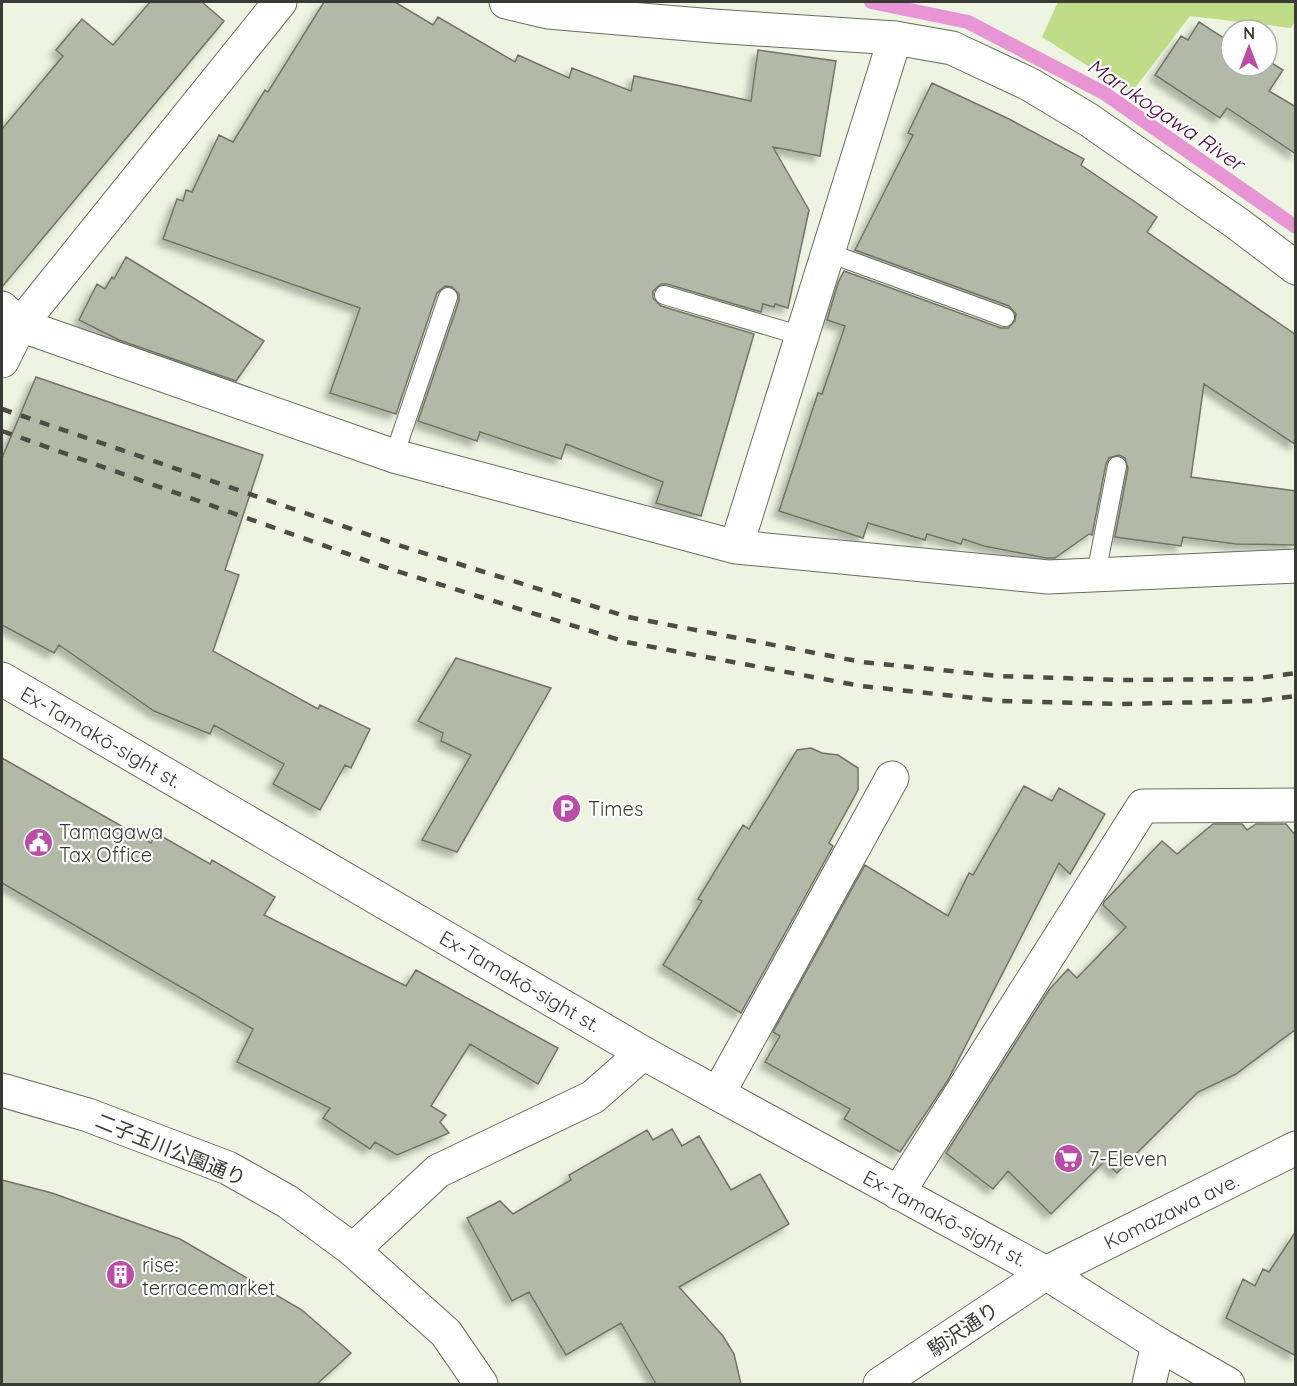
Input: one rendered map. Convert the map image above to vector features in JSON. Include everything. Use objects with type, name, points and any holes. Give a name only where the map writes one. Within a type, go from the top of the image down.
[{"type":"street","points":[[2,361],[10,317],[280,2]]},
{"type":"street","points":[[506,2],[548,12],[896,38],[952,48],[1029,84],[1089,120],[1238,224],[1296,268]]},
{"type":"street","points":[[736,547],[896,38]]},
{"type":"street","points":[[10,317],[394,456],[736,547],[1048,577],[1296,566]]},
{"type":"street","name":"Ex-Tamakō-sight st.","points":[[2,679],[644,1053],[1046,1273],[1158,1344],[1228,1384]]},
{"type":"street","points":[[718,1094],[892,778]]},
{"type":"street","points":[[898,1193],[1143,806],[1296,805]]},
{"type":"street","points":[[353,1250],[438,1171],[593,1097],[644,1053]]},
{"type":"street","name":"二子玉川公園通り","points":[[2,1090],[87,1114],[228,1167],[288,1202],[353,1250],[446,1333],[481,1384]]},
{"type":"street","name":"Komazawa ave.","points":[[1046,1273],[1296,1148]]},
{"type":"street","name":"駒沢通り","points":[[880,1384],[1046,1273]]},
{"type":"street","points":[[1149,1384],[1158,1344]]},
{"type":"lane","points":[[829,253],[1005,317]]},
{"type":"lane","points":[[664,295],[802,336]]},
{"type":"lane","points":[[394,456],[448,297]]},
{"type":"lane","points":[[1096,574],[1117,466]]},
{"type":"green space","points":[[1058,2],[1295,2],[1295,21],[1291,28],[1279,27],[1279,18],[1219,19],[1190,16],[1131,93],[1042,37]]},
{"type":"building","points":[[150,2],[202,2],[224,21],[2,287],[2,129],[63,56],[56,50],[82,19],[113,45]]},
{"type":"building","points":[[324,2],[395,2],[433,25],[438,17],[515,62],[518,55],[569,78],[572,68],[631,91],[634,76],[751,101],[758,50],[836,61],[820,156],[773,147],[809,210],[788,308],[775,304],[774,307],[763,304],[761,312],[667,284],[661,284],[653,291],[653,298],[661,306],[754,334],[701,516],[656,503],[663,482],[566,444],[561,459],[480,432],[477,441],[418,421],[459,301],[459,294],[452,287],[445,286],[437,293],[396,414],[330,393],[360,308],[163,239],[177,199],[183,201],[186,190],[192,192],[219,135],[233,142],[265,90],[268,92]]},
{"type":"building","points":[[1199,22],[1219,35],[1219,78],[1278,78],[1269,91],[1296,107],[1296,154],[1227,108],[1220,118],[1155,75],[1181,36],[1188,40]]},
{"type":"building","points":[[932,83],[1009,119],[1084,159],[1081,165],[1157,217],[1147,232],[1296,335],[1296,445],[1204,384],[1191,477],[1296,491],[1296,545],[1236,544],[1183,537],[1181,546],[1115,537],[1128,468],[1125,458],[1119,455],[1109,458],[1106,464],[1092,535],[1089,534],[1055,558],[984,546],[963,539],[961,544],[927,534],[925,540],[868,523],[863,538],[779,511],[818,393],[822,394],[845,326],[827,320],[844,271],[1001,328],[1008,328],[1015,321],[1016,314],[1009,306],[855,250],[913,135],[908,133]]},
{"type":"building","points":[[126,257],[264,341],[236,381],[119,340],[79,320],[97,284],[105,289],[112,277],[114,279]]},
{"type":"building","points":[[36,377],[263,455],[225,570],[239,575],[213,651],[318,709],[320,705],[370,729],[351,768],[345,765],[320,810],[273,784],[284,764],[214,725],[210,734],[154,711],[59,645],[54,653],[2,625],[2,458]]},
{"type":"building","points":[[456,658],[551,688],[457,852],[422,840],[471,755],[441,741],[443,733],[418,721]]},
{"type":"building","points":[[811,748],[822,753],[838,755],[858,768],[858,790],[829,843],[833,846],[741,1013],[663,965],[702,901],[698,899],[743,825],[749,829],[797,750]]},
{"type":"building","points":[[2,758],[151,843],[156,833],[210,864],[212,860],[275,897],[264,915],[406,986],[416,970],[558,1048],[538,1084],[470,1044],[431,1106],[446,1115],[440,1122],[449,1133],[397,1155],[375,1142],[370,1149],[323,1118],[330,1108],[237,1062],[253,1029],[2,883]]},
{"type":"building","points":[[1024,786],[1052,801],[1059,788],[1105,814],[1070,874],[1059,863],[948,1080],[900,1152],[844,1119],[850,1109],[765,1062],[780,1036],[773,1032],[865,865],[948,916],[969,873],[973,875]]},
{"type":"building","points":[[1213,824],[1242,824],[1247,830],[1256,824],[1286,824],[1296,836],[1296,1029],[1236,1074],[1198,1092],[1117,1173],[1105,1161],[1051,1214],[1008,1171],[993,1189],[946,1153],[1049,990],[1068,969],[1077,978],[1126,927],[1103,905],[1104,902],[1162,841],[1177,854]]},
{"type":"building","points":[[672,1129],[682,1146],[699,1136],[731,1190],[760,1174],[789,1224],[679,1287],[723,1336],[734,1354],[741,1384],[656,1384],[621,1323],[566,1355],[529,1292],[512,1301],[467,1218],[500,1201],[513,1214],[571,1180],[569,1175],[647,1130],[653,1140]]},
{"type":"building","name":"rise: terracemarket","points":[[2,1180],[52,1193],[180,1239],[302,1310],[351,1353],[317,1384],[2,1384]]},
{"type":"building","points":[[1296,1231],[1296,1356],[1226,1318],[1243,1279],[1255,1286],[1263,1269],[1269,1272]]},
{"type":"waterway","name":"Marukogawa River","points":[[871,2],[968,22],[1104,93],[1296,227]]},
{"type":"railway","points":[[2,409],[395,544],[628,617],[862,662],[999,676],[1121,680],[1251,679],[1296,673]]},
{"type":"railway","points":[[2,431],[390,569],[626,642],[861,686],[1002,701],[1119,704],[1256,701],[1296,696]]},
{"type":"place","name":"Times","points":[[567,808]]},
{"type":"place","name":"Tamagawa Tax Office","points":[[38,842]]},
{"type":"place","name":"7-Eleven","points":[[1068,1158]]},
{"type":"place","name":"rise: terracemarket","points":[[121,1275]]}]
